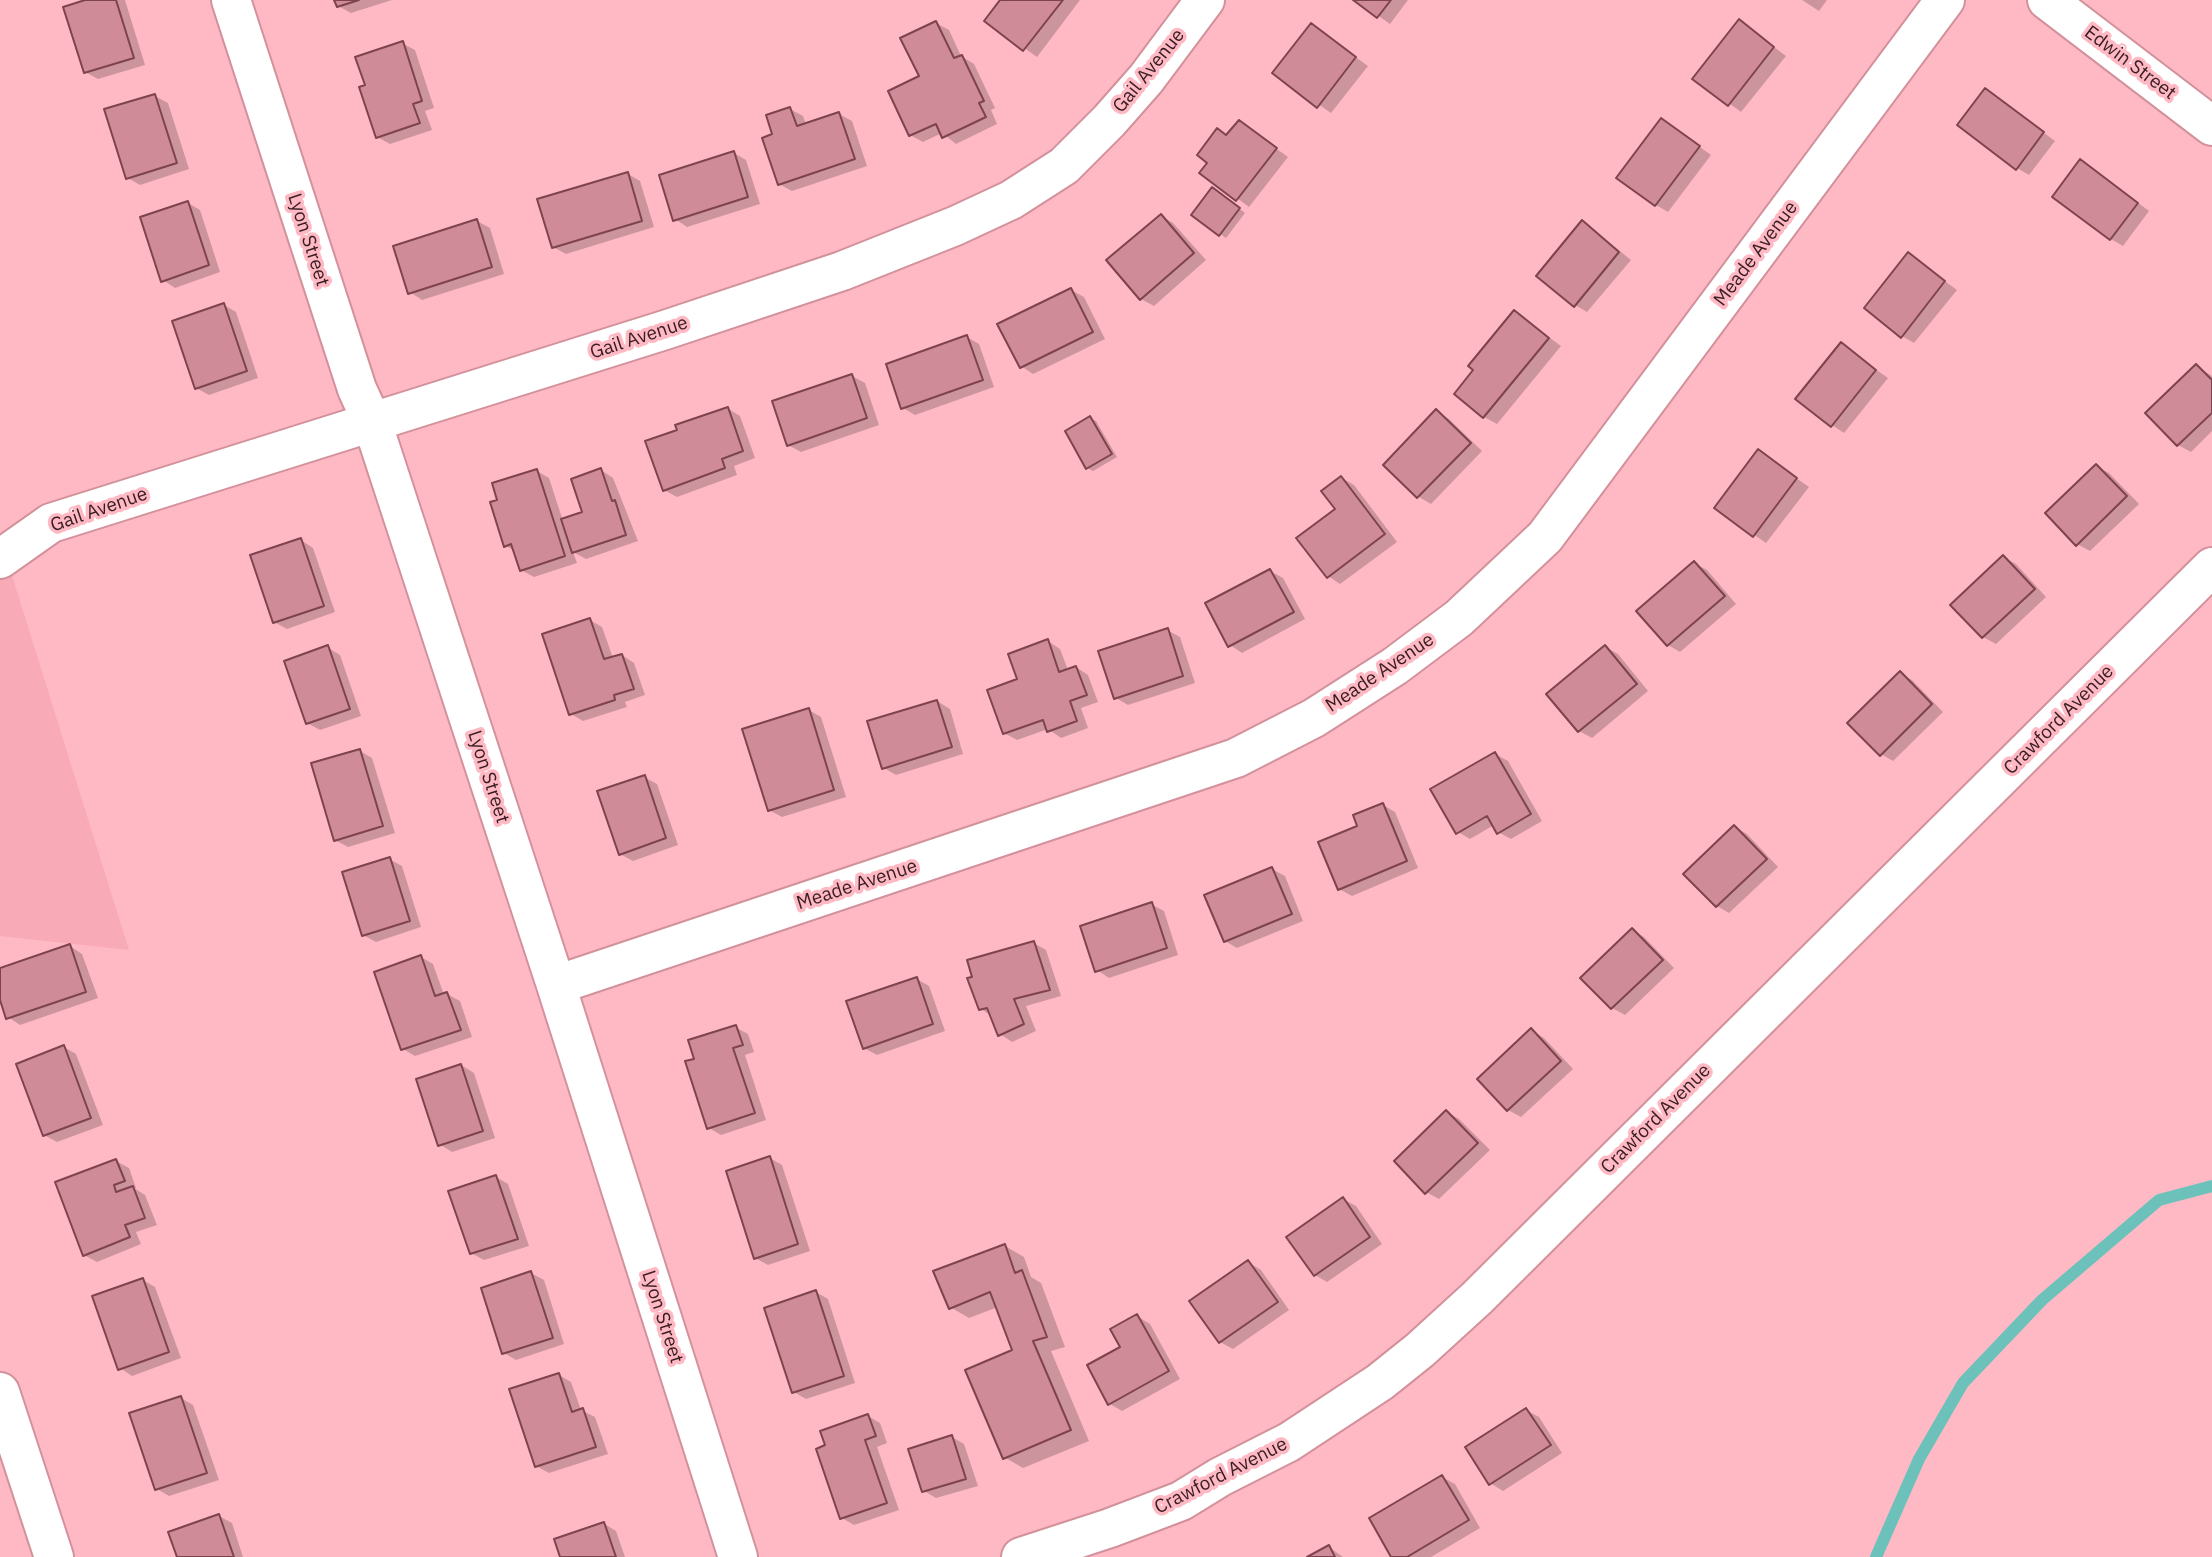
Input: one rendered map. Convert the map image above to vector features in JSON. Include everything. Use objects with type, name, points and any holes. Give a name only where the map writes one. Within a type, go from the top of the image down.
[{"type":"street","name":"Lyon Street","points":[[231,0],[357,389],[372,422],[556,985],[738,1557]]},
{"type":"street","name":"Gail Avenue","points":[[3,555],[51,523],[665,330],[842,271],[956,226],[1011,200],[1063,166],[1109,121],[1146,79],[1205,0]]},
{"type":"street","name":"Meade Avenue","points":[[556,985],[1236,758],[1314,718],[1395,666],[1459,618],[1545,537],[1945,0]]},
{"type":"street","name":"Edwin Street","points":[[2047,0],[2212,125]]},
{"type":"street","name":"Crawford Avenue","points":[[1021,1557],[1111,1528],[1181,1501],[1220,1477],[1289,1442],[1380,1382],[1420,1350],[1477,1298],[2212,567]]},
{"type":"street","points":[[0,1392],[54,1557]]},
{"type":"shaded area","points":[[0,537],[129,950],[0,936]]},
{"type":"building","points":[[85,0],[116,0],[134,58],[84,73],[63,7]]},
{"type":"building","points":[[334,0],[359,0],[337,7]]},
{"type":"building","points":[[1000,0],[1063,0],[1023,51],[984,21]]},
{"type":"building","points":[[1353,0],[1391,0],[1377,18]]},
{"type":"building","points":[[1739,19],[1774,47],[1728,106],[1692,79]]},
{"type":"building","points":[[936,21],[954,58],[962,55],[984,101],[979,103],[986,117],[942,138],[936,124],[909,136],[888,91],[919,76],[900,38]]},
{"type":"building","points":[[1311,23],[1356,57],[1317,108],[1272,73]]},
{"type":"building","points":[[403,41],[422,101],[413,104],[420,123],[376,138],[359,87],[365,85],[355,57]]},
{"type":"building","points":[[1985,88],[2044,132],[2016,170],[1957,125]]},
{"type":"building","points":[[155,94],[177,163],[126,179],[104,109]]},
{"type":"building","points":[[790,107],[797,126],[839,112],[855,159],[778,185],[762,138],[772,134],[766,115]]},
{"type":"building","points":[[1661,118],[1700,146],[1655,206],[1616,178]]},
{"type":"building","points":[[1239,120],[1277,148],[1236,201],[1199,173],[1207,163],[1197,155],[1217,128],[1226,135]]},
{"type":"building","points":[[734,151],[748,197],[673,221],[659,175]]},
{"type":"building","points":[[2080,159],[2138,203],[2110,240],[2052,197]]},
{"type":"building","points":[[628,172],[642,221],[552,248],[537,199]]},
{"type":"building","points":[[1212,187],[1240,208],[1219,236],[1191,215]]},
{"type":"building","points":[[188,201],[209,265],[161,282],[140,217]]},
{"type":"building","points":[[1161,214],[1194,253],[1140,300],[1106,260]]},
{"type":"building","points":[[477,219],[492,267],[408,294],[393,246]]},
{"type":"building","points":[[1582,220],[1619,252],[1574,307],[1536,276]]},
{"type":"building","points":[[1908,252],[1945,281],[1901,338],[1864,308]]},
{"type":"building","points":[[1071,288],[1093,332],[1020,368],[997,324]]},
{"type":"building","points":[[224,303],[247,371],[195,389],[172,321]]},
{"type":"building","points":[[1514,310],[1549,338],[1483,418],[1454,394],[1473,370],[1468,366]]},
{"type":"building","points":[[967,335],[983,380],[901,409],[886,364]]},
{"type":"building","points":[[1841,342],[1876,370],[1831,427],[1795,399]]},
{"type":"building","points":[[2196,364],[2212,380],[2212,413],[2177,446],[2145,413]]},
{"type":"building","points":[[852,374],[867,418],[787,446],[772,401]]},
{"type":"building","points":[[728,407],[743,451],[722,459],[725,468],[663,491],[645,441],[677,430],[675,425]]},
{"type":"building","points":[[1436,409],[1471,443],[1417,498],[1383,465]]},
{"type":"building","points":[[1090,416],[1112,454],[1086,469],[1065,431]]},
{"type":"building","points":[[1758,449],[1797,478],[1753,537],[1714,508]]},
{"type":"building","points":[[2096,464],[2127,496],[2076,546],[2045,513]]},
{"type":"building","points":[[601,468],[626,535],[572,553],[561,519],[582,512],[571,479]]},
{"type":"building","points":[[537,469],[565,556],[520,571],[511,544],[504,547],[490,502],[497,500],[492,483]]},
{"type":"building","points":[[1341,476],[1385,534],[1327,578],[1296,538],[1335,509],[1321,491]]},
{"type":"building","points":[[301,538],[324,606],[273,623],[250,555]]},
{"type":"building","points":[[2003,555],[2035,589],[1982,638],[1950,605]]},
{"type":"building","points":[[1694,561],[1725,596],[1667,646],[1636,611]]},
{"type":"building","points":[[1270,569],[1294,612],[1228,647],[1205,603]]},
{"type":"building","points":[[590,618],[604,659],[622,654],[634,689],[614,695],[615,700],[569,715],[542,634]]},
{"type":"building","points":[[1168,628],[1183,676],[1114,699],[1098,651]]},
{"type":"building","points":[[1048,639],[1059,672],[1076,666],[1087,695],[1070,701],[1077,721],[1047,732],[1043,720],[1003,734],[987,690],[1017,679],[1008,654]]},
{"type":"building","points":[[328,645],[350,709],[306,724],[284,661]]},
{"type":"building","points":[[1605,645],[1637,684],[1578,732],[1546,694]]},
{"type":"building","points":[[1900,671],[1932,704],[1880,756],[1847,723]]},
{"type":"building","points":[[937,700],[952,747],[882,769],[867,721]]},
{"type":"building","points":[[809,708],[834,790],[768,811],[742,729]]},
{"type":"building","points":[[360,749],[383,826],[334,841],[311,763]]},
{"type":"building","points":[[1495,752],[1531,814],[1497,834],[1487,816],[1456,834],[1430,789]]},
{"type":"building","points":[[645,775],[666,838],[619,855],[597,791]]},
{"type":"building","points":[[1383,803],[1407,861],[1338,890],[1318,842],[1357,826],[1353,815]]},
{"type":"building","points":[[1734,825],[1767,859],[1716,907],[1683,874]]},
{"type":"building","points":[[390,857],[410,921],[362,936],[342,872]]},
{"type":"building","points":[[1272,867],[1292,914],[1224,942],[1204,895]]},
{"type":"building","points":[[1152,902],[1167,948],[1095,972],[1080,926]]},
{"type":"building","points":[[1632,928],[1663,960],[1611,1009],[1580,978]]},
{"type":"building","points":[[1034,941],[1050,990],[1014,999],[1024,1024],[998,1036],[987,1008],[979,1010],[967,978],[972,977],[967,960]]},
{"type":"building","points":[[70,944],[86,992],[6,1019],[0,1000],[0,968]]},
{"type":"building","points":[[421,955],[435,996],[447,992],[461,1030],[401,1050],[374,972]]},
{"type":"building","points":[[917,977],[933,1024],[863,1049],[846,1001]]},
{"type":"building","points":[[736,1025],[743,1045],[733,1048],[755,1113],[707,1129],[685,1061],[694,1059],[688,1040]]},
{"type":"building","points":[[1531,1028],[1561,1061],[1507,1111],[1477,1079]]},
{"type":"building","points":[[64,1045],[91,1118],[43,1136],[16,1064]]},
{"type":"building","points":[[461,1064],[483,1131],[438,1146],[416,1079]]},
{"type":"building","points":[[1446,1110],[1478,1143],[1425,1194],[1394,1161]]},
{"type":"building","points":[[770,1156],[798,1244],[754,1259],[726,1171]]},
{"type":"building","points":[[116,1159],[125,1181],[114,1185],[116,1192],[133,1186],[145,1218],[125,1225],[130,1237],[83,1256],[55,1182]]},
{"type":"building","points":[[496,1175],[518,1239],[470,1254],[448,1191]]},
{"type":"building","points":[[1343,1197],[1370,1237],[1314,1276],[1286,1237]]},
{"type":"building","points":[[1005,1244],[1015,1273],[1022,1270],[1047,1337],[1033,1341],[1071,1430],[1003,1459],[965,1370],[1012,1350],[990,1292],[949,1309],[933,1271]]},
{"type":"building","points":[[1248,1260],[1278,1302],[1219,1343],[1189,1301]]},
{"type":"building","points":[[531,1271],[553,1338],[502,1354],[481,1288]]},
{"type":"building","points":[[143,1278],[169,1352],[118,1370],[92,1296]]},
{"type":"building","points":[[816,1290],[844,1376],[792,1393],[764,1308]]},
{"type":"building","points":[[1137,1314],[1169,1371],[1108,1405],[1087,1365],[1120,1347],[1110,1329]]},
{"type":"building","points":[[559,1373],[572,1412],[583,1408],[596,1447],[535,1467],[509,1389]]},
{"type":"building","points":[[181,1396],[207,1473],[155,1490],[129,1413]]},
{"type":"building","points":[[1526,1408],[1551,1445],[1489,1485],[1465,1447]]},
{"type":"building","points":[[868,1414],[876,1436],[865,1440],[887,1503],[840,1519],[816,1449],[825,1445],[820,1431]]},
{"type":"building","points":[[952,1435],[966,1479],[922,1492],[908,1449]]},
{"type":"building","points":[[1442,1475],[1469,1520],[1407,1557],[1391,1557],[1369,1518]]},
{"type":"building","points":[[219,1514],[234,1557],[177,1557],[168,1532]]},
{"type":"building","points":[[604,1522],[616,1557],[560,1557],[554,1539]]},
{"type":"building","points":[[1329,1545],[1335,1557],[1307,1557]]},
{"type":"waterway","points":[[1876,1557],[1919,1459],[1963,1383],[2042,1300],[2159,1200],[2212,1186]]}]
